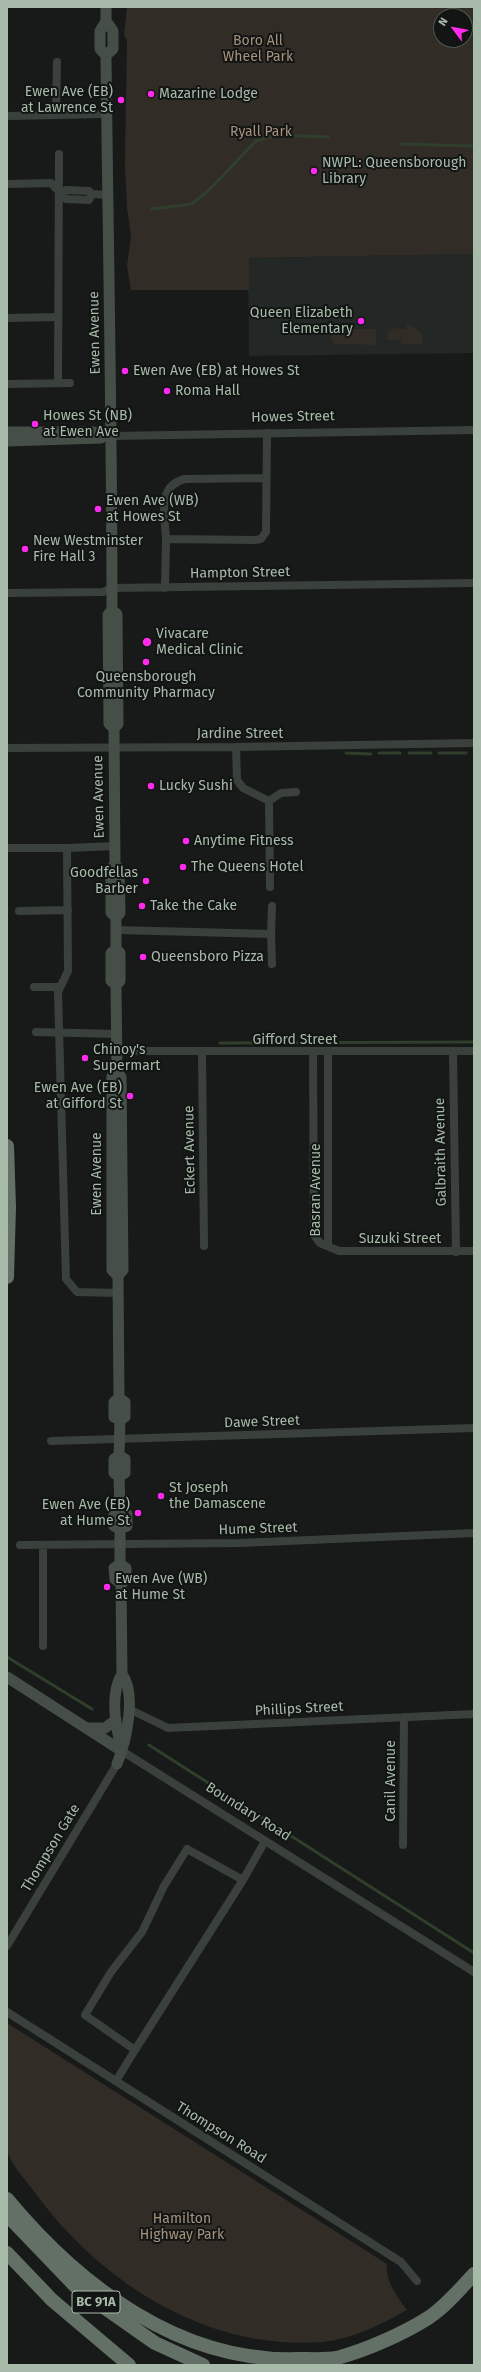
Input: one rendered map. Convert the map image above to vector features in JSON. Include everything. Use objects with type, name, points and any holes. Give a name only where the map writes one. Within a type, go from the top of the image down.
[{"type":"highway","points":[[7,1146],[10,1207],[7,1278]]},
{"type":"highway","points":[[7,2199],[48,2245],[82,2275],[137,2316],[205,2346],[240,2355],[276,2360],[336,2358],[400,2334],[430,2317],[474,2274]]},
{"type":"highway","name":"BC 91A","points":[[7,2216],[78,2289],[155,2343],[203,2365]]},
{"type":"highway","name":"BC 91A","points":[[7,2253],[52,2300],[104,2346],[129,2365]]},
{"type":"highway","points":[[104,2346],[119,2365]]},
{"type":"street","name":"Ewen Avenue","points":[[106,7],[106,21],[113,31],[113,49],[106,55],[107,195],[112,436],[112,610],[117,614],[118,724],[114,728],[115,865],[119,869],[120,905],[120,913],[116,917],[116,949],[120,953],[120,981],[116,985],[117,1072],[112,1076],[112,1270],[118,1276],[119,1293],[119,1398],[125,1402],[125,1417],[120,1420],[119,1439],[119,1456],[125,1459],[125,1473],[119,1477],[120,1509],[126,1514],[127,1526],[120,1529],[120,1564],[126,1568],[126,1579],[121,1584],[122,1674],[116,1684],[117,1732],[122,1751]]},
{"type":"street","points":[[56,114],[57,62]]},
{"type":"street","points":[[7,116],[107,114]]},
{"type":"street","points":[[58,383],[59,154]]},
{"type":"street","points":[[7,184],[51,183],[60,195]]},
{"type":"street","points":[[60,195],[66,190],[89,191],[92,194],[107,195]]},
{"type":"street","points":[[7,318],[58,318]]},
{"type":"street","points":[[7,384],[70,383]]},
{"type":"street","name":"Howes Street","points":[[7,441],[88,440],[112,436],[474,430]]},
{"type":"street","name":"Howes Street","points":[[7,432],[92,432],[112,436]]},
{"type":"street","points":[[166,540],[261,539],[266,532],[267,433]]},
{"type":"street","points":[[166,588],[166,490],[175,482],[184,479],[266,478]]},
{"type":"street","name":"Hampton Street","points":[[7,594],[96,593],[112,588],[474,583]]},
{"type":"street","name":"Jardine Street","points":[[7,748],[114,746],[236,748],[474,743]]},
{"type":"street","points":[[236,748],[237,780],[243,788],[268,801]]},
{"type":"street","points":[[268,801],[281,793],[296,792]]},
{"type":"street","points":[[268,801],[270,887]]},
{"type":"street","points":[[7,848],[115,846]]},
{"type":"street","points":[[67,848],[68,971],[59,988],[66,1279],[77,1292],[119,1293]]},
{"type":"street","points":[[272,906],[272,964]]},
{"type":"street","points":[[19,911],[68,910]]},
{"type":"street","points":[[116,930],[271,934]]},
{"type":"street","points":[[34,987],[59,988]]},
{"type":"street","points":[[36,1032],[116,1034]]},
{"type":"street","name":"Gifford Street","points":[[117,1052],[328,1053],[474,1051]]},
{"type":"street","name":"Basran Avenue","points":[[313,1052],[314,1235],[320,1243],[328,1246],[328,1053]]},
{"type":"street","name":"Galbraith Avenue","points":[[453,1052],[456,1252]]},
{"type":"street","name":"Eckert Avenue","points":[[202,1053],[204,1246]]},
{"type":"street","name":"Suzuki Street","points":[[328,1246],[339,1251],[474,1252]]},
{"type":"street","name":"Dawe Street","points":[[50,1441],[474,1428]]},
{"type":"street","name":"Hume Street","points":[[20,1545],[240,1543],[474,1533]]},
{"type":"street","points":[[43,1545],[43,1646]]},
{"type":"street","name":"Ewen Avenue","points":[[117,1764],[122,1751],[129,1708],[128,1682],[122,1674]]},
{"type":"street","name":"Boundary Road","points":[[7,1677],[474,1972]]},
{"type":"street","name":"Phillips Street","points":[[129,1708],[168,1728],[474,1714]]},
{"type":"street","name":"Canil Avenue","points":[[403,1845],[404,1717]]},
{"type":"street","points":[[86,1728],[105,1728],[116,1720]]},
{"type":"street","name":"Thompson Gate","points":[[7,1946],[117,1764]]},
{"type":"street","points":[[116,2081],[243,1880],[265,1841]]},
{"type":"street","points":[[135,2050],[85,2015],[110,1972],[142,1932],[164,1886],[188,1849],[243,1880]]},
{"type":"street","name":"Thompson Road","points":[[7,2012],[401,2262],[417,2281]]},
{"type":"shaded area","name":"Queen Elizabeth Elementary","points":[[474,254],[474,353],[249,356],[248,258]]},
{"type":"green space","name":"Ryall Park","points":[[127,7],[474,7],[474,254],[249,258],[249,290],[131,290],[127,266],[131,236],[127,208],[125,163],[127,40],[124,35]]},
{"type":"green space","points":[[408,324],[422,333],[422,344],[401,344],[401,340],[387,340],[388,331],[391,331],[391,328],[405,329]]},
{"type":"green space","points":[[336,329],[376,329],[376,345],[334,344],[330,337],[331,332]]},
{"type":"green space","name":"Hamilton Highway Park","points":[[7,2023],[387,2264],[390,2282],[407,2310],[376,2326],[345,2338],[322,2342],[280,2342],[238,2335],[199,2323],[161,2305],[125,2282],[92,2256],[62,2226],[21,2175],[8,2154],[6,2143]]},
{"type":"waterway","points":[[152,209],[192,204],[212,187],[256,141],[275,135],[328,137]]},
{"type":"waterway","points":[[402,144],[474,146]]},
{"type":"waterway","points":[[346,753],[371,754]]},
{"type":"waterway","points":[[379,753],[400,753]]},
{"type":"waterway","points":[[409,753],[431,753]]},
{"type":"waterway","points":[[439,753],[466,753]]},
{"type":"waterway","points":[[220,1043],[474,1042]]},
{"type":"waterway","points":[[7,1657],[92,1709]]},
{"type":"waterway","points":[[149,1745],[474,1953]]},
{"type":"place","name":"Mazarine Lodge","points":[[151,94]]},
{"type":"place","name":"Ewen Ave (EB) at Lawrence St","points":[[121,100]]},
{"type":"place","name":"NWPL: Queensborough Library","points":[[314,171]]},
{"type":"place","name":"Queen Elizabeth Elementary","points":[[361,321]]},
{"type":"place","name":"Ewen Ave (EB) at Howes St","points":[[125,371]]},
{"type":"place","name":"Roma Hall","points":[[167,391]]},
{"type":"place","name":"Howes St (NB) at Ewen Ave","points":[[35,424]]},
{"type":"place","name":"Ewen Ave (WB) at Howes St","points":[[98,509]]},
{"type":"place","name":"New Westminster Fire Hall 3","points":[[25,549]]},
{"type":"place","name":"Vivacare Medical Clinic","points":[[147,642]]},
{"type":"place","name":"Queensborough Community Pharmacy","points":[[146,662]]},
{"type":"place","name":"Lucky Sushi","points":[[151,786]]},
{"type":"place","name":"Anytime Fitness","points":[[186,841]]},
{"type":"place","name":"The Queens Hotel","points":[[183,867]]},
{"type":"place","name":"Goodfellas Barber","points":[[146,881]]},
{"type":"place","name":"Take the Cake","points":[[142,906]]},
{"type":"place","name":"Queensboro Pizza","points":[[143,957]]},
{"type":"place","name":"Chinoy's Supermart","points":[[85,1058]]},
{"type":"place","name":"Ewen Ave (EB) at Gifford St","points":[[130,1096]]},
{"type":"place","name":"St Joseph the Damascene","points":[[161,1496]]},
{"type":"place","name":"Ewen Ave (EB) at Hume St","points":[[138,1513]]},
{"type":"place","name":"Ewen Ave (WB) at Hume St","points":[[107,1587]]},
{"type":"park label","name":"Boro All Wheel Park","points":[[258,50]]}]
